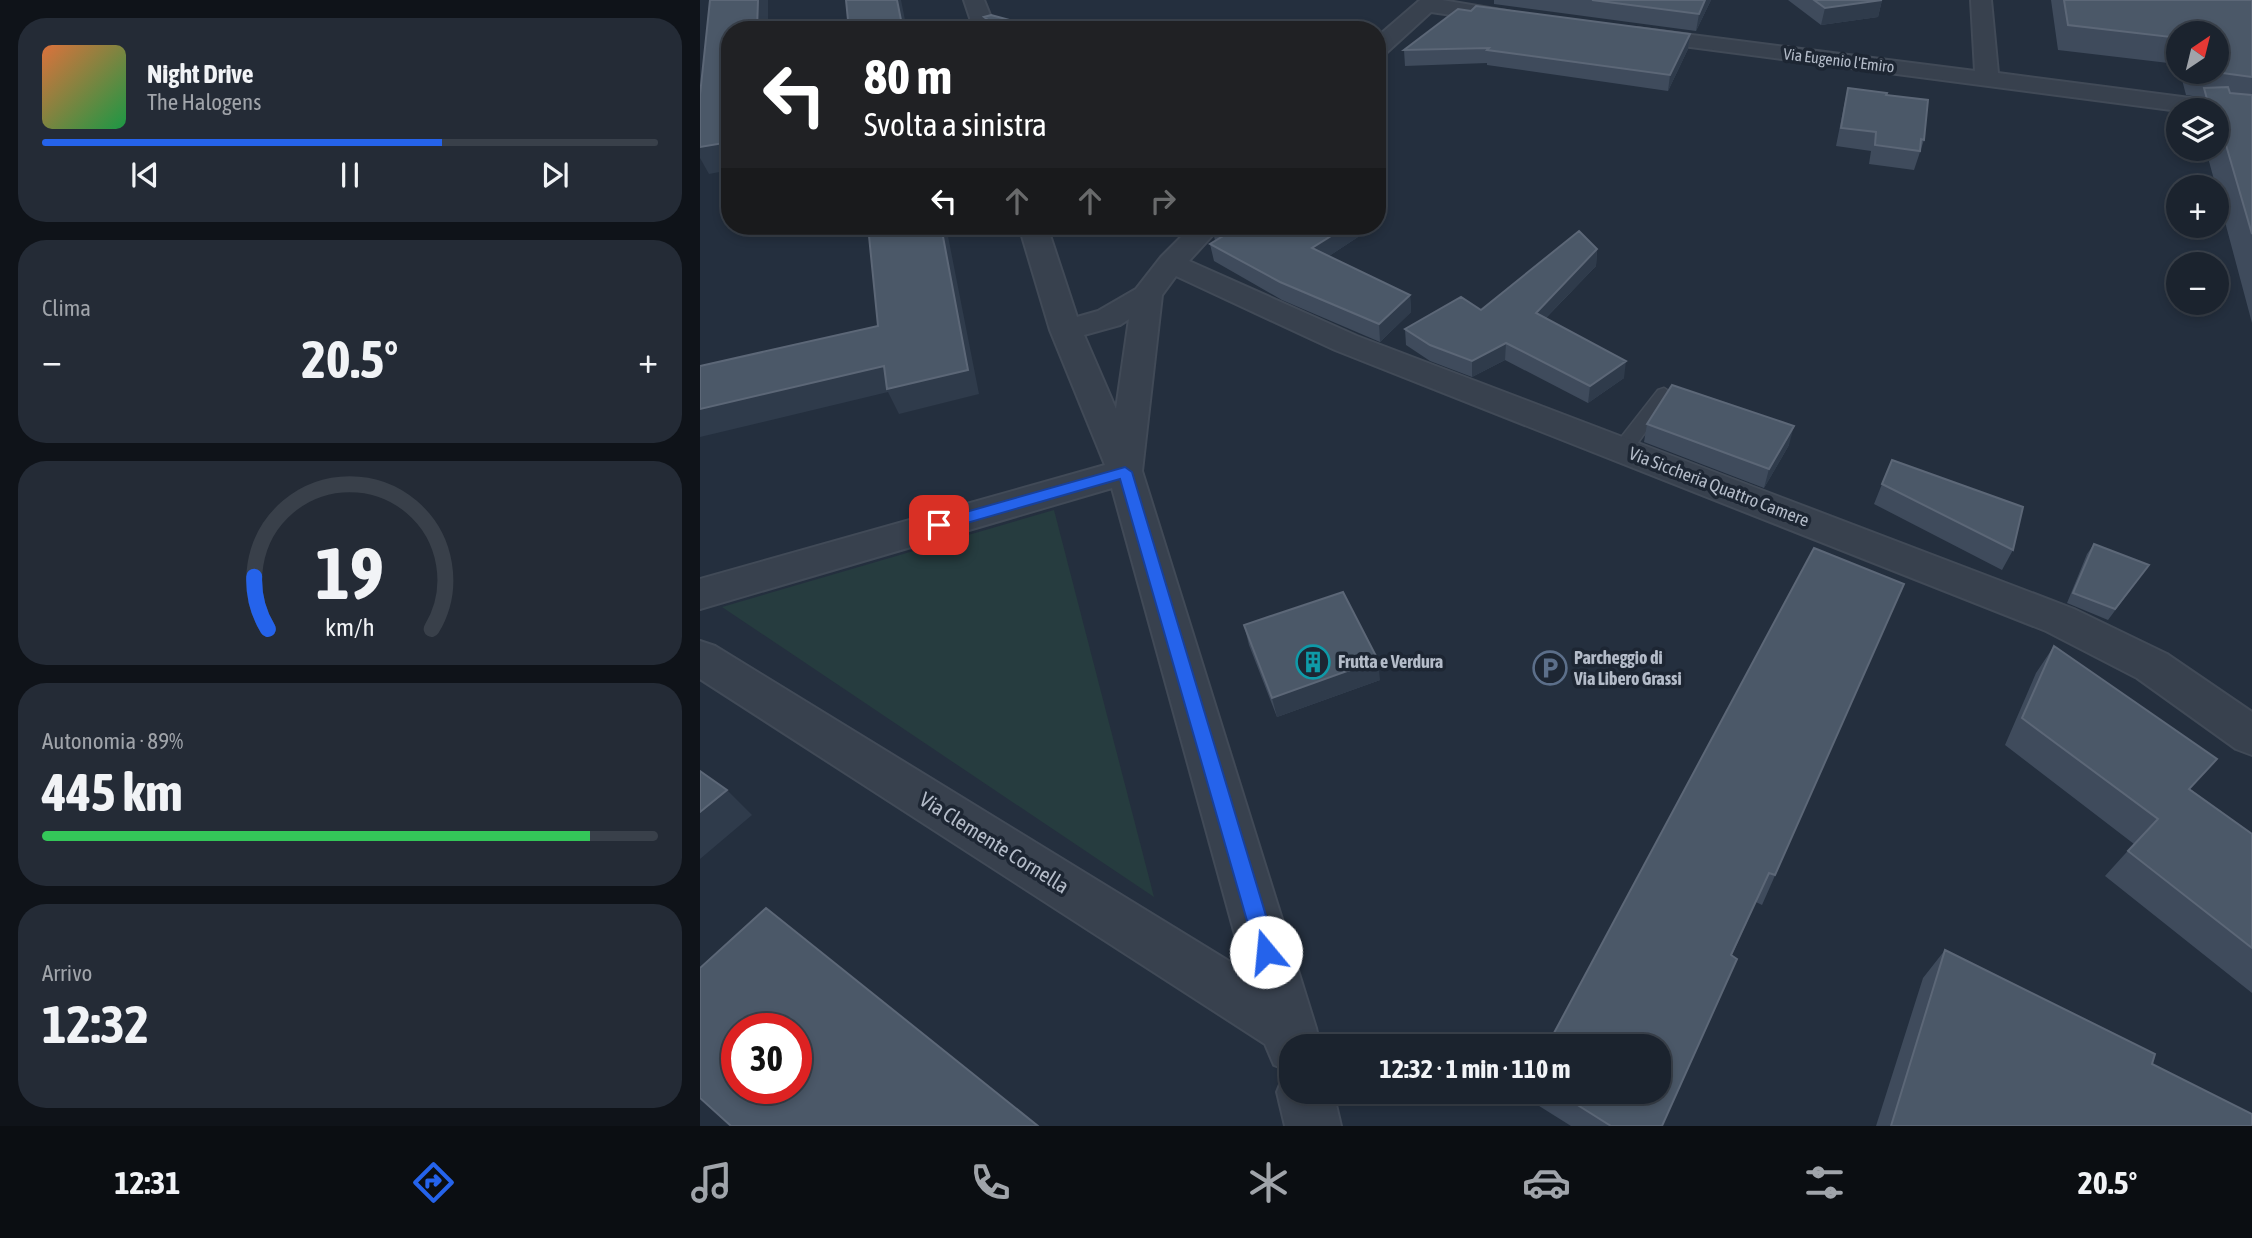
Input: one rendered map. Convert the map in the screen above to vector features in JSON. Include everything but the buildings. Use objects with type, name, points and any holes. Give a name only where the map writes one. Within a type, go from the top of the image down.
[{"type":"street","points":[[974,0],[982,21]]},
{"type":"street","points":[[1980,0],[1987,79]]},
{"type":"street","points":[[1386,40],[1429,3],[1532,20]]},
{"type":"street","name":"Via Eugenio l'Emiro","points":[[1613,31],[2252,113]]},
{"type":"street","points":[[1036,235],[1066,330],[1125,472],[1290,1034]]},
{"type":"street","points":[[1066,330],[1110,318],[1147,295],[1171,263],[1198,235]]},
{"type":"street","name":"Via Siccheria Quattro Camere","points":[[1171,263],[1346,343],[2060,620],[2152,666],[2252,736]]},
{"type":"street","points":[[1125,472],[1147,295]]},
{"type":"street","points":[[700,594],[1125,472]]},
{"type":"street","name":"Via Clemente Cornella","points":[[700,658],[1286,1034]]},
{"type":"street","points":[[1308,1104],[1313,1126]]},
{"type":"lane","points":[[1622,450],[1664,394]]},
{"type":"green space","points":[[1054,510],[1154,897],[722,607]]},
{"type":"place","name":"Frutta e Verdura","points":[[1313,662]]},
{"type":"place","name":"Parcheggio di Via Libero Grassi","points":[[1550,668]]},
{"type":"route","points":[[939,525],[1125,472],[1266,952]]}]
